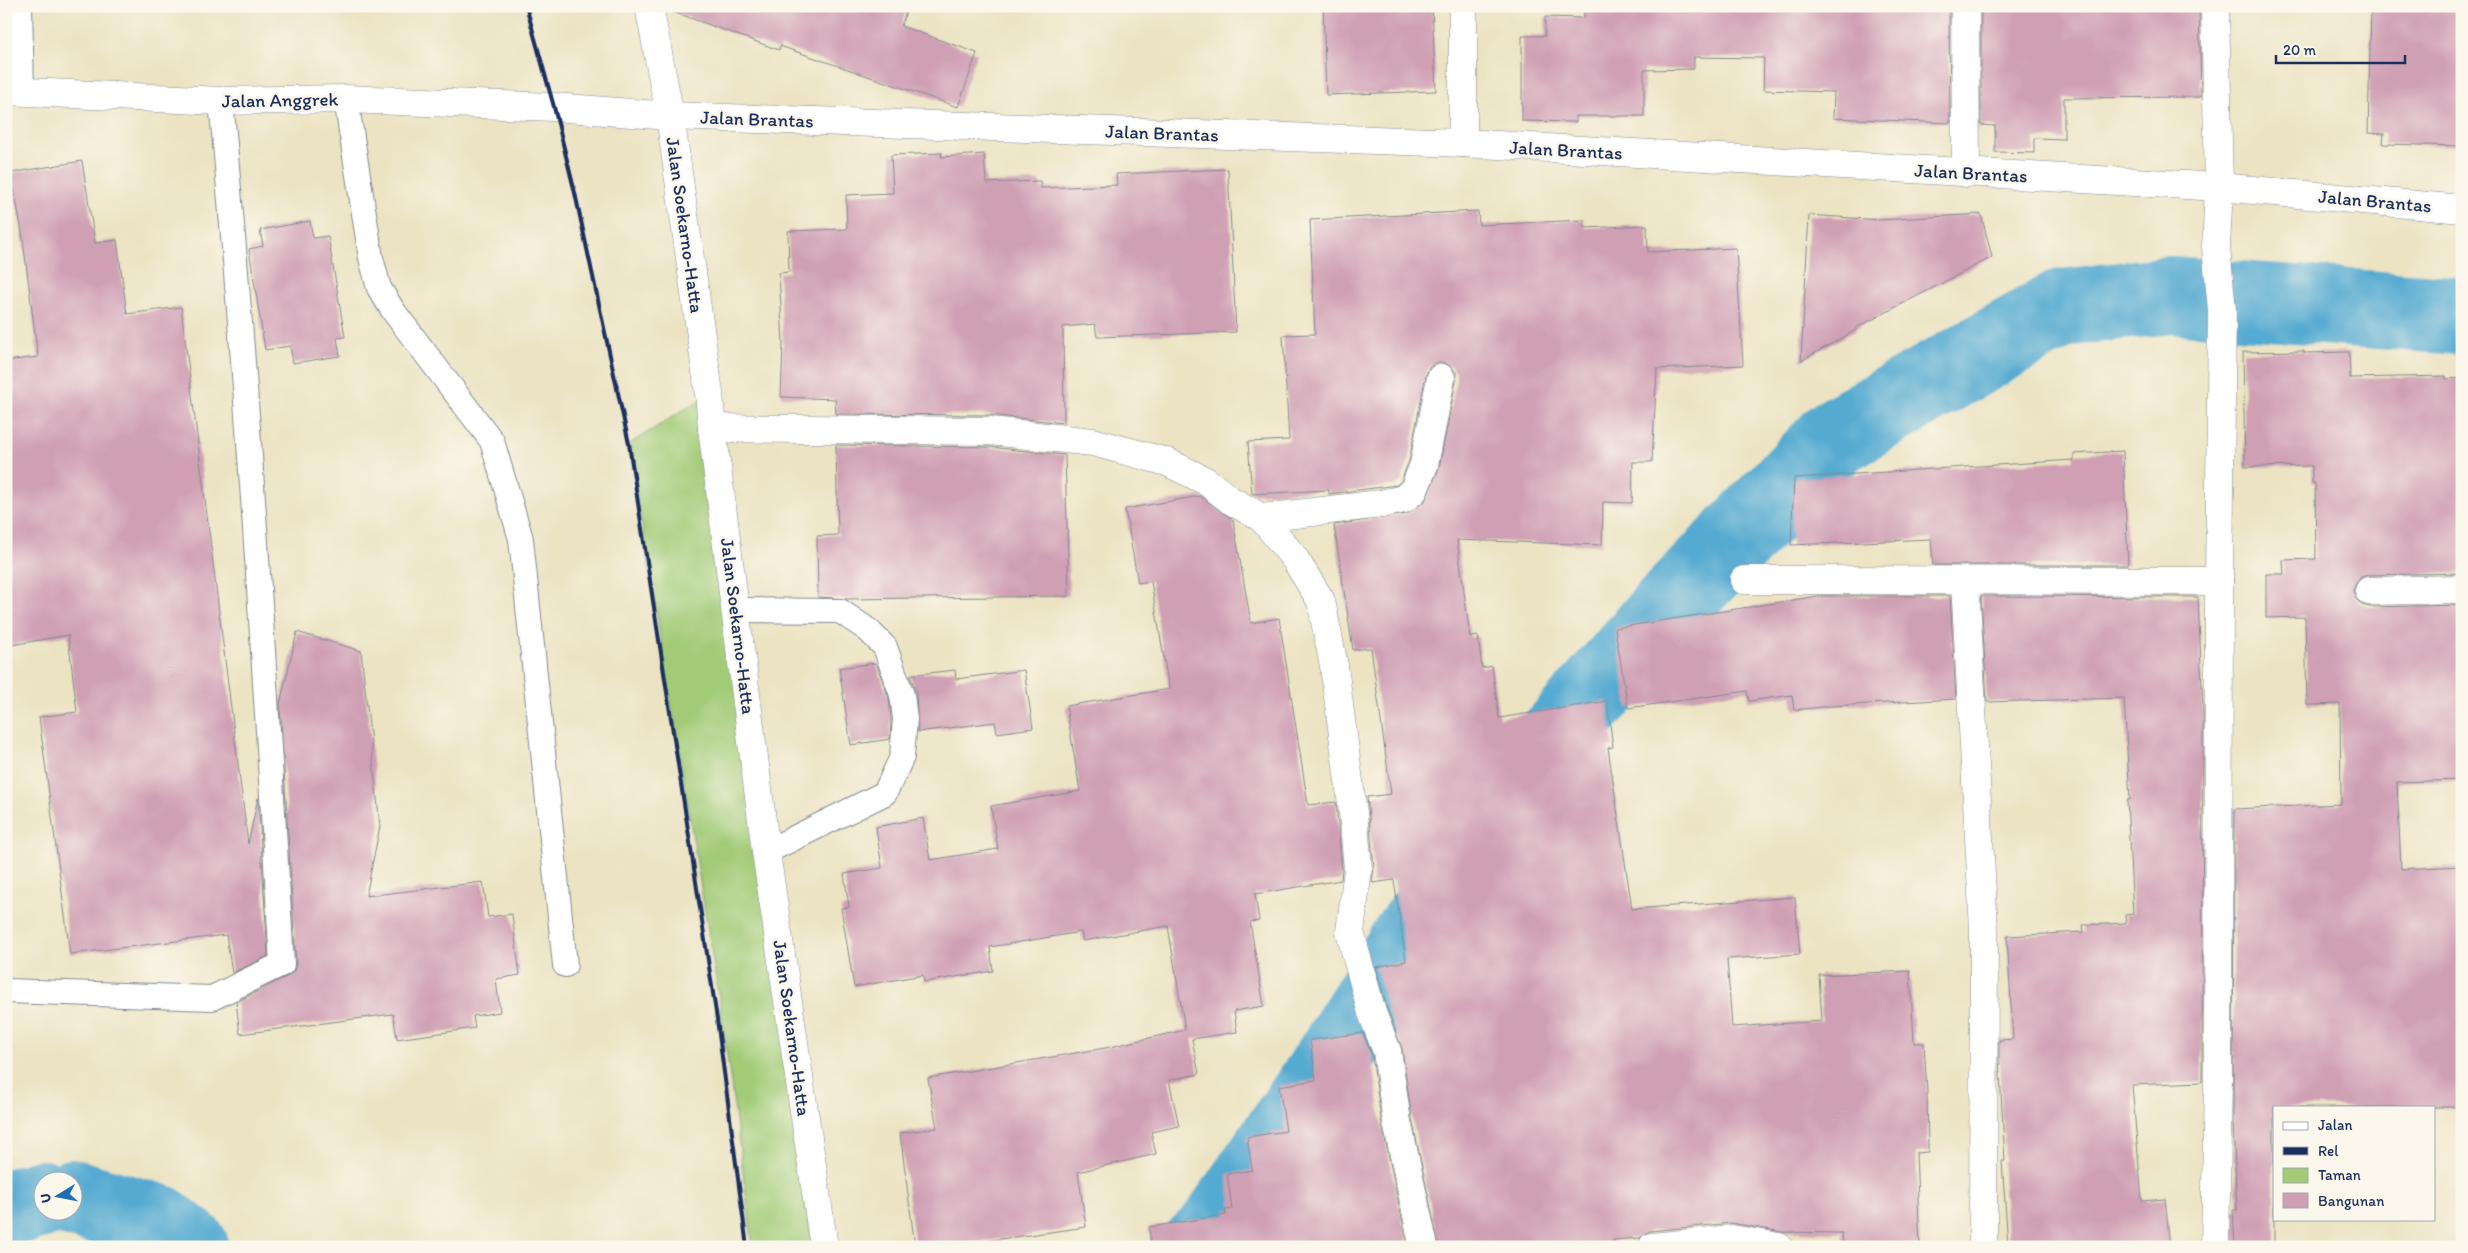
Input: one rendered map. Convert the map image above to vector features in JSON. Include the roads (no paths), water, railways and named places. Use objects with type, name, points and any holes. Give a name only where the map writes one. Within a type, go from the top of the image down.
[{"type":"main road","name":"Jalan Soekarno-Hatta","points":[[649,6],[670,116],[709,393],[766,852],[824,1247]]},
{"type":"main road","points":[[1463,6],[1463,143]]},
{"type":"main road","points":[[1966,6],[1966,173]]},
{"type":"main road","points":[[2214,6],[2219,187],[2216,247],[2222,310],[2219,581],[2218,1077],[2214,1247]]},
{"type":"main road","name":"Jalan Anggrek","points":[[14,91],[221,101],[346,98],[554,107],[670,116]]},
{"type":"main road","name":"Jalan Brantas","points":[[670,116],[1463,143],[2219,187],[2462,209]]},
{"type":"main road","points":[[1262,518],[1382,504],[1404,499],[1414,490],[1424,465],[1441,378]]},
{"type":"main road","points":[[712,428],[990,431],[1093,442],[1167,462],[1206,482],[1230,500],[1262,518],[1295,558],[1321,601],[1335,676],[1358,869],[1350,932],[1372,1013],[1387,1051],[1397,1122],[1424,1247]]},
{"type":"main road","points":[[1744,580],[2219,581]]},
{"type":"main road","points":[[1965,581],[1984,930],[1983,1247]]},
{"type":"main road","points":[[2369,592],[2462,589]]},
{"type":"main road","points":[[1652,1247],[1732,1239],[1779,1247]]},
{"type":"lane","points":[[14,91],[20,6]]},
{"type":"lane","points":[[346,98],[371,258],[379,288],[394,312],[492,441],[521,539],[565,965]]},
{"type":"lane","points":[[6,991],[212,998],[282,964],[256,522],[237,267],[221,101]]},
{"type":"lane","points":[[736,610],[840,611],[868,630],[885,647],[902,695],[905,719],[902,757],[885,793],[766,852]]},
{"type":"waterway","points":[[1199,1247],[1214,1233],[1323,1075],[1416,929],[1542,754],[1668,609],[1835,437],[2062,308],[2170,295],[2462,316]]},
{"type":"waterway","points":[[82,1201],[159,1223],[190,1247]]},
{"type":"waterway","points":[[6,1209],[32,1202]]},
{"type":"railway","points":[[526,6],[575,193],[629,444],[717,1019],[747,1247]]}]
